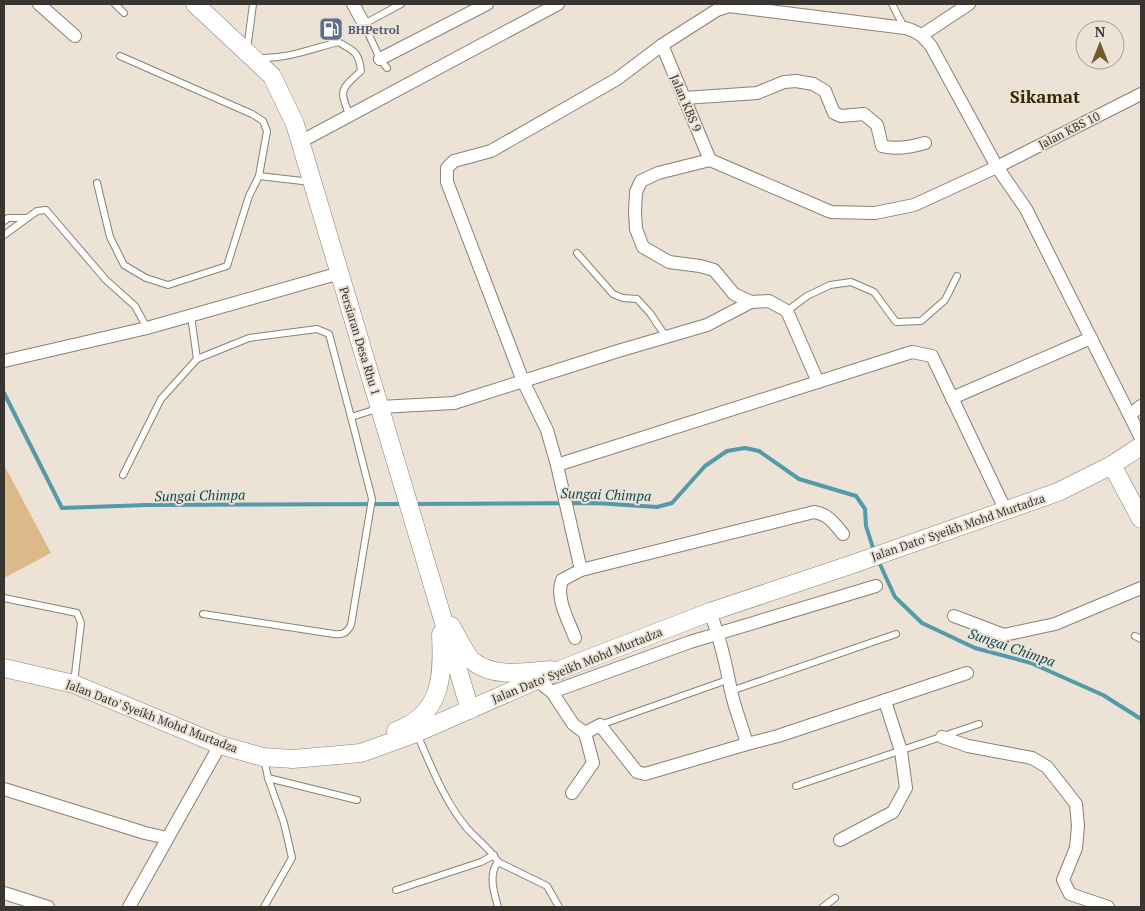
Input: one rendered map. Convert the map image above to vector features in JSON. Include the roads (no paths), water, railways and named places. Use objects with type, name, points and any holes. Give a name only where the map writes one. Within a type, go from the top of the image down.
[{"type":"main road","name":"Persiaran Desa Rhu 1","points":[[195,4],[272,76],[295,124],[470,710]]},
{"type":"main road","name":"Jalan Dato' Syeikh Mohd Murtadza","points":[[4,668],[74,684],[220,745],[263,757],[293,759],[361,753],[416,733],[562,669],[710,612],[1058,492],[1112,465],[1141,446]]},
{"type":"main road","points":[[1112,465],[1141,519]]},
{"type":"main road","points":[[439,609],[473,662],[490,670],[510,673],[562,669]]},
{"type":"main road","points":[[293,759],[362,743],[410,725],[430,707],[440,683],[439,609]]},
{"type":"street","points":[[39,4],[75,36]]},
{"type":"street","points":[[353,4],[364,24]]},
{"type":"street","points":[[384,64],[487,4]]},
{"type":"street","points":[[300,142],[558,4]]},
{"type":"street","points":[[922,35],[969,4]]},
{"type":"street","points":[[581,570],[547,430],[523,381],[447,182],[447,168],[454,161],[491,151],[601,89],[662,45],[717,10],[729,6],[905,28],[914,30],[922,35],[931,46],[997,167],[1026,209],[1131,414],[1141,438]]},
{"type":"street","name":"Jalan KBS 9","points":[[662,45],[710,160]]},
{"type":"street","points":[[684,98],[757,94],[784,82],[796,81],[813,84],[825,91],[834,113],[841,116],[864,114],[877,125],[882,146],[909,147],[925,143]]},
{"type":"street","name":"Jalan KBS 10","points":[[710,160],[831,212],[875,213],[914,205],[997,167],[1141,94]]},
{"type":"street","points":[[710,160],[658,173],[642,181],[636,192],[636,229],[643,247],[656,256],[669,262],[714,270],[734,294],[751,302]]},
{"type":"street","points":[[9,360],[148,328],[340,273]]},
{"type":"street","points":[[380,407],[454,403],[706,325],[751,302],[769,301],[787,311],[818,382]]},
{"type":"street","points":[[952,398],[1091,338]]},
{"type":"street","points":[[557,465],[912,352],[932,356],[1006,511]]},
{"type":"street","points":[[1131,414],[1141,406]]},
{"type":"street","points":[[575,638],[560,597],[559,587],[562,580],[581,570],[814,512],[823,514],[831,519],[843,534]]},
{"type":"street","points":[[552,692],[690,642],[876,586]]},
{"type":"street","points":[[954,616],[1004,635],[1055,624],[1141,588]]},
{"type":"street","points":[[710,612],[718,634],[746,744]]},
{"type":"street","points":[[585,733],[600,725],[637,772],[645,774],[778,736],[967,673]]},
{"type":"street","points":[[537,680],[552,692],[574,724],[585,733],[592,762],[572,793]]},
{"type":"street","points":[[840,840],[894,812],[906,788],[901,751],[885,701]]},
{"type":"street","points":[[942,737],[968,746],[1032,758],[1047,767],[1076,804],[1078,826],[1076,848],[1063,880],[1070,894],[1108,907]]},
{"type":"street","points":[[129,907],[220,745]]},
{"type":"street","points":[[4,789],[145,833],[168,838]]},
{"type":"street","points":[[4,893],[48,907]]},
{"type":"lane","points":[[115,4],[124,13]]},
{"type":"lane","points":[[253,4],[250,55],[274,59],[338,42],[352,50],[359,58],[361,71],[344,86],[342,97],[350,116]]},
{"type":"lane","points":[[384,64],[364,24],[401,4]]},
{"type":"lane","points":[[892,4],[905,28]]},
{"type":"lane","points":[[97,183],[110,237],[124,265],[146,278],[168,285],[227,266],[249,196],[259,176],[267,131],[263,121],[252,114],[120,56]]},
{"type":"lane","points":[[259,176],[312,183]]},
{"type":"lane","points":[[4,235],[37,211],[46,210],[106,280],[135,306],[148,328]]},
{"type":"lane","points":[[4,221],[8,218],[27,218]]},
{"type":"lane","points":[[577,254],[613,294],[623,298],[637,299],[650,313],[666,337]]},
{"type":"lane","points":[[787,311],[807,296],[830,286],[851,282],[874,292],[896,322],[921,322],[945,300],[957,276]]},
{"type":"lane","points":[[191,316],[197,359]]},
{"type":"lane","points":[[123,475],[160,399],[197,359],[249,338],[317,328],[329,334],[371,492],[369,520],[351,625],[348,631],[334,634],[203,614]]},
{"type":"lane","points":[[351,417],[380,407]]},
{"type":"lane","points":[[4,598],[77,613],[81,623],[74,684]]},
{"type":"lane","points":[[600,725],[896,634]]},
{"type":"lane","points":[[796,786],[979,724]]},
{"type":"lane","points":[[416,733],[440,787],[466,827],[494,855],[498,862],[547,886],[559,907]]},
{"type":"lane","points":[[263,757],[268,778],[284,823],[292,858],[264,907]]},
{"type":"lane","points":[[268,778],[358,800]]},
{"type":"lane","points":[[396,890],[481,862],[494,855]]},
{"type":"lane","points":[[498,862],[493,868],[492,874],[498,907]]},
{"type":"lane","points":[[824,907],[836,898]]},
{"type":"waterway","name":"Sungai Chimpa","points":[[4,393],[62,508],[147,505],[404,504]]},
{"type":"waterway","name":"Sungai Chimpa","points":[[413,504],[595,503],[657,507],[672,503],[705,466],[727,451],[745,448],[759,451],[799,479],[856,496],[865,509],[866,526],[874,551]]},
{"type":"waterway","name":"Sungai Chimpa","points":[[878,560],[895,597],[922,623],[975,648],[1031,663],[1103,695],[1141,719]]},
{"type":"place","name":"BHPetrol","points":[[331,29]]},
{"type":"district","name":"Sikamat","points":[[1045,96]]}]
